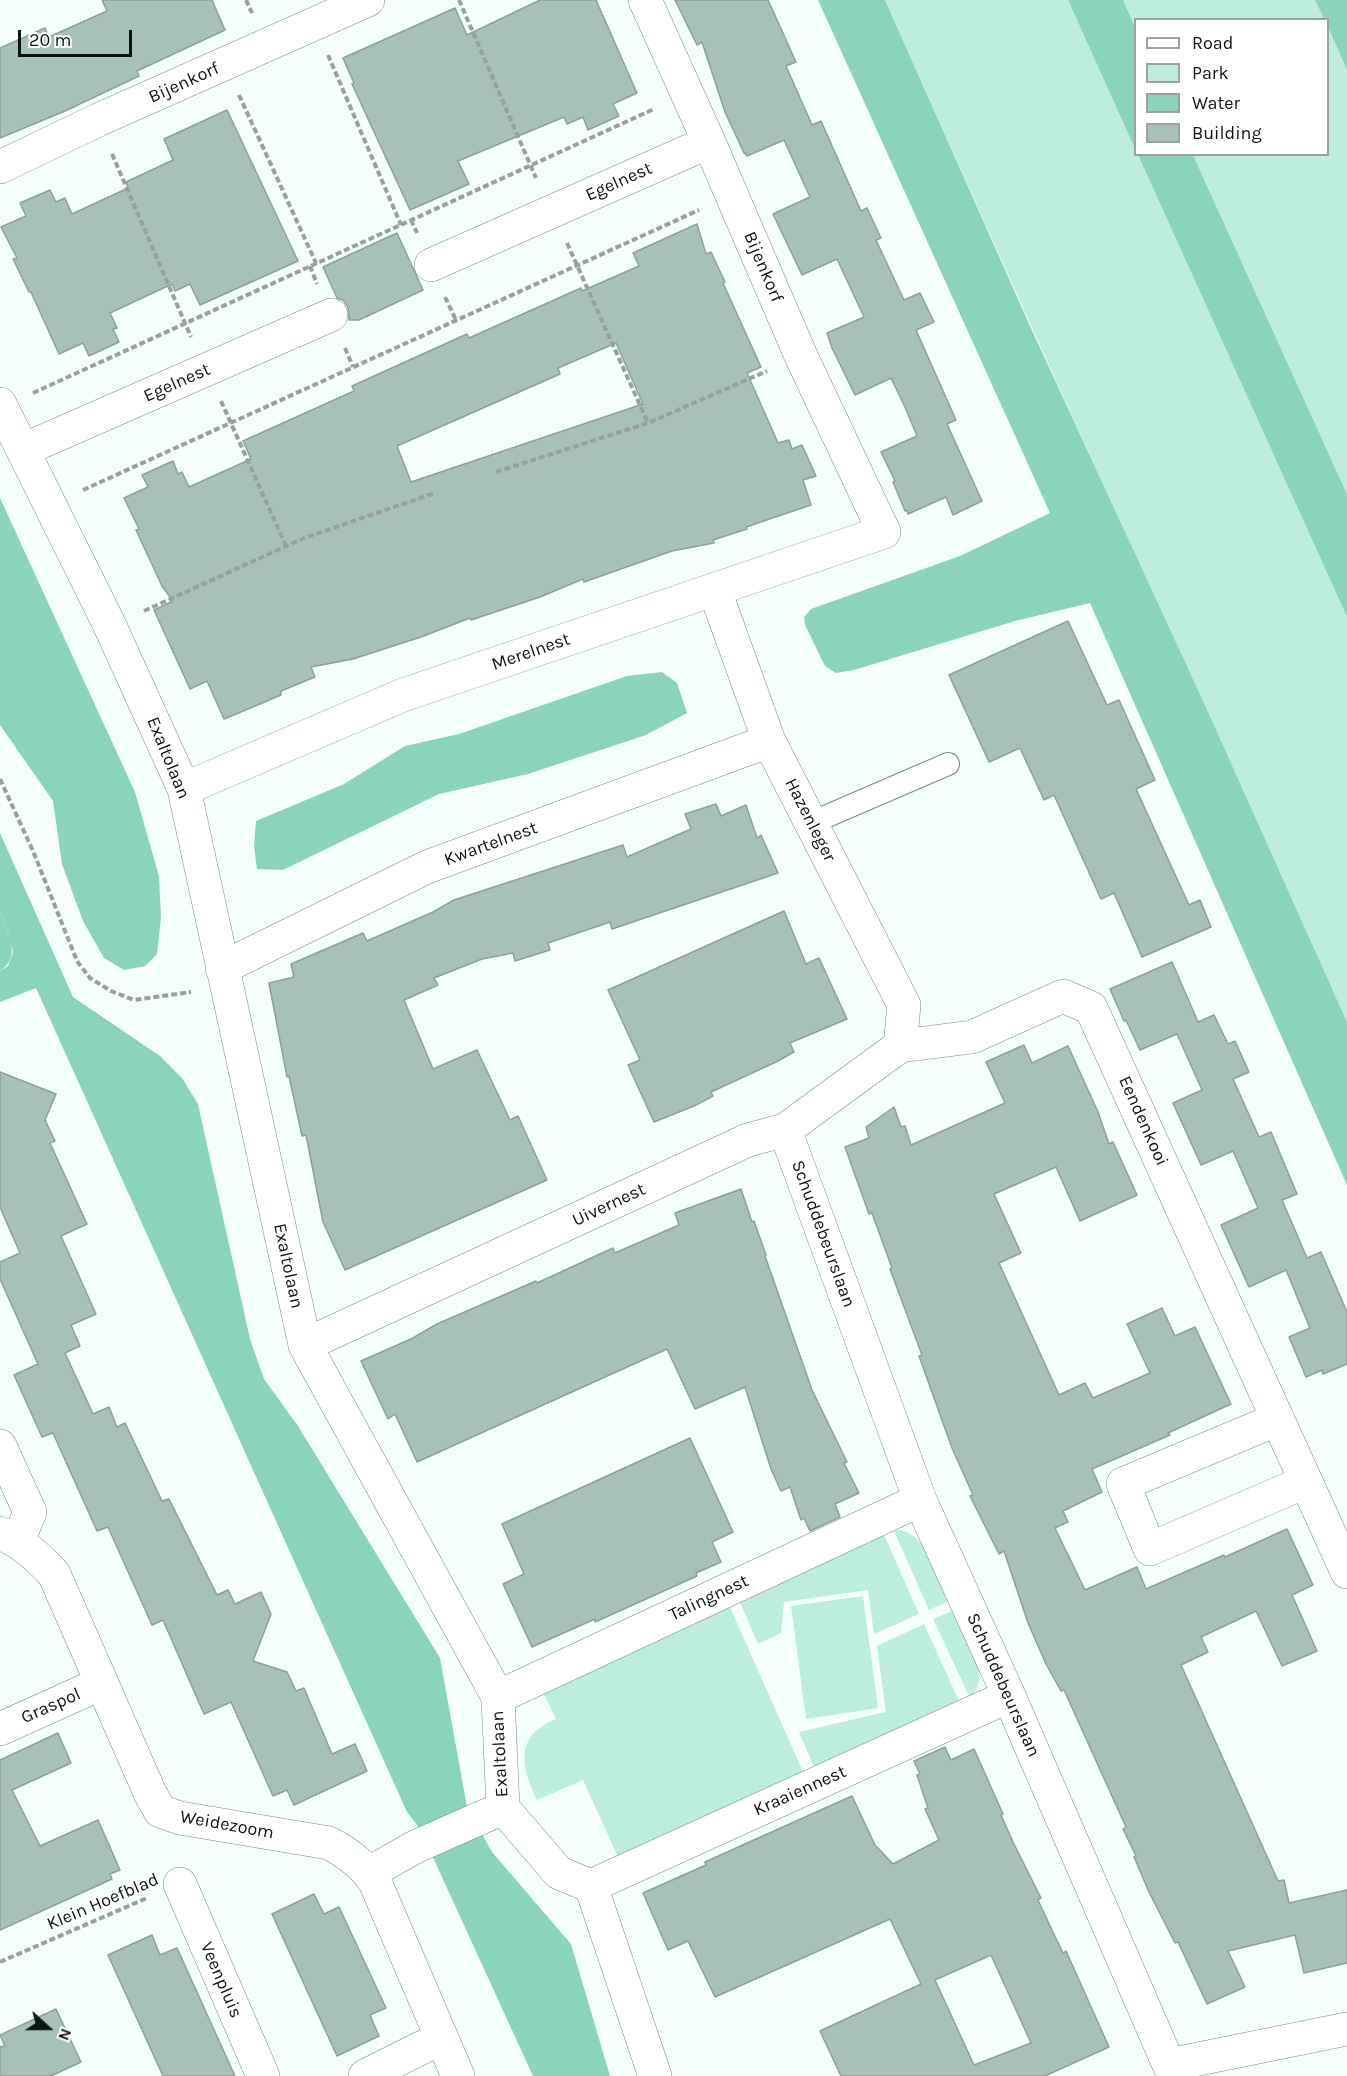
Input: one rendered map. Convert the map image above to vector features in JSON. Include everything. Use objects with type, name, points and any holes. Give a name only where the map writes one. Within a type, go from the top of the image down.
[{"type":"street","name":"Bijenkorf","points":[[0,167],[98,120],[368,0]]},
{"type":"street","name":"Bijenkorf","points":[[645,0],[801,356],[884,532]]},
{"type":"street","name":"Egelnest","points":[[431,265],[709,142]]},
{"type":"street","name":"Egelnest","points":[[23,450],[331,315]]},
{"type":"street","name":"Exaltolaan","points":[[1,405],[110,626],[184,789],[305,1345],[498,1697],[492,1812],[560,1873],[591,1886]]},
{"type":"street","name":"Merelnest","points":[[184,789],[403,695],[884,532]]},
{"type":"street","name":"Hazenleger","points":[[715,591],[770,741],[904,1005],[900,1046]]},
{"type":"street","name":"Kwartelnest","points":[[224,976],[427,867],[770,741]]},
{"type":"street","name":"Eendenkooi","points":[[900,1046],[972,1037],[1063,996],[1091,1008],[1347,1572]]},
{"type":"street","name":"Uivernest","points":[[305,1345],[748,1140],[785,1130],[900,1046]]},
{"type":"street","name":"Schuddebeurslaan","points":[[785,1130],[920,1500],[1009,1696],[1156,2070],[1347,2029]]},
{"type":"street","points":[[1278,1419],[1123,1484],[1150,1549],[1305,1482]]},
{"type":"street","name":"Weidezoom","points":[[0,1446],[30,1512],[9,1537],[38,1558],[54,1574],[160,1811],[180,1818],[329,1843],[354,1858],[375,1882],[459,2076]]},
{"type":"street","name":"Talingnest","points":[[498,1697],[920,1500]]},
{"type":"street","name":"Graspol","points":[[0,1729],[102,1683]]},
{"type":"street","name":"Kraaiennest","points":[[591,1886],[1009,1696]]},
{"type":"street","points":[[369,1873],[415,1847],[492,1812]]},
{"type":"street","name":"Veenpluis","points":[[180,1884],[263,2076]]},
{"type":"street","points":[[591,1886],[655,2076]]},
{"type":"street","points":[[365,2076],[441,2038]]},
{"type":"lane","points":[[811,823],[948,764]]},
{"type":"path","points":[[459,0],[531,166],[648,423]]},
{"type":"path","points":[[315,24],[401,225]]},
{"type":"path","points":[[225,65],[316,263]]},
{"type":"path","points":[[1,405],[687,94]]},
{"type":"path","points":[[98,120],[184,324],[286,546]]},
{"type":"path","points":[[50,505],[732,195]]},
{"type":"path","points":[[496,472],[648,423],[801,356]]},
{"type":"path","points":[[110,626],[304,538],[435,493]]},
{"type":"path","points":[[0,779],[33,852],[77,961],[90,978],[111,991],[134,1000],[208,989],[224,976]]},
{"type":"path","name":"Klein Hoefblad","points":[[0,1962],[180,1884]]},
{"type":"green space","points":[[885,0],[1068,0],[1134,147],[1134,156],[1138,156],[1347,617],[1347,1022]]},
{"type":"green space","points":[[1123,0],[1315,0],[1324,18],[1134,18],[1134,25]]},
{"type":"green space","points":[[1329,29],[1347,70],[1347,494],[1193,156],[1329,156]]},
{"type":"green space","points":[[894,1531],[909,1533],[924,1548],[936,1569],[949,1601],[929,1610]]},
{"type":"green space","points":[[884,1535],[919,1614],[874,1634],[868,1590],[784,1602],[781,1633],[758,1644],[739,1600]]},
{"type":"green space","points":[[863,1596],[878,1708],[806,1719],[791,1606]]},
{"type":"green space","points":[[729,1605],[804,1774],[618,1857],[583,1780],[537,1800],[525,1764],[527,1743],[542,1726],[556,1719],[542,1690]]},
{"type":"green space","points":[[953,1611],[979,1669],[978,1685],[970,1698],[933,1619]]},
{"type":"green space","points":[[924,1624],[960,1703],[815,1769],[799,1732],[886,1712],[877,1646]]},
{"type":"shaded area","points":[[0,912],[9,935],[12,951],[7,965],[0,971]]},
{"type":"water","points":[[818,0],[885,0],[1030,326],[1203,701],[1347,1022],[1347,1185],[1090,603],[1015,621],[854,670],[836,673],[825,666],[805,625],[804,617],[811,609],[960,556],[1050,513]]},
{"type":"water","points":[[1068,0],[1123,0],[1134,25],[1134,147]]},
{"type":"water","points":[[1315,0],[1347,0],[1347,70],[1329,29],[1329,18],[1324,18]]},
{"type":"water","points":[[1138,156],[1193,156],[1347,494],[1347,617]]},
{"type":"water","points":[[0,498],[135,792],[159,876],[161,918],[157,954],[145,966],[124,970],[104,958],[83,921],[62,864],[53,801],[0,725]]},
{"type":"water","points":[[662,672],[677,683],[687,713],[646,735],[528,774],[439,794],[283,870],[257,869],[254,846],[256,821],[344,784],[405,746],[459,734],[627,676]]},
{"type":"water","points":[[0,833],[73,997],[160,1056],[182,1078],[198,1104],[250,1339],[264,1379],[298,1426],[440,1658],[467,1807],[492,1852],[571,1944],[610,2076],[533,2076],[420,1829],[407,1812],[36,988],[0,1002],[0,971],[8,966],[13,952],[0,912]]},
{"type":"building","points":[[102,0],[212,0],[225,30],[137,71],[139,76],[65,111],[0,138],[0,48],[45,28],[49,37],[107,11]]},
{"type":"building","points":[[540,0],[596,0],[637,93],[613,104],[619,116],[588,130],[583,117],[567,124],[564,117],[458,161],[469,184],[410,210],[352,84],[354,83],[343,58],[455,8],[467,35]]},
{"type":"building","points":[[675,0],[768,0],[796,62],[786,66],[812,125],[821,121],[861,211],[867,208],[881,238],[876,240],[904,300],[920,293],[934,322],[916,330],[956,420],[947,424],[982,501],[953,515],[946,497],[908,514],[907,510],[905,511],[893,482],[895,481],[881,452],[917,436],[905,407],[891,378],[855,395],[827,333],[864,317],[837,259],[802,275],[773,214],[810,197],[784,140],[747,156],[744,153],[725,112],[702,42],[697,45]]},
{"type":"building","points":[[227,110],[298,261],[200,305],[190,284],[175,291],[172,284],[110,313],[117,328],[113,329],[119,342],[89,356],[83,343],[59,354],[31,292],[13,259],[17,258],[1,227],[26,216],[20,203],[50,190],[56,202],[65,198],[72,214],[128,188],[126,182],[173,160],[164,139]]},
{"type":"building","points":[[697,224],[706,254],[711,252],[761,367],[747,373],[778,443],[789,440],[792,449],[802,445],[816,476],[803,480],[811,505],[746,527],[747,529],[713,540],[714,543],[672,551],[584,582],[583,579],[540,597],[471,620],[470,618],[353,659],[311,667],[315,677],[281,691],[281,695],[224,719],[207,681],[190,689],[154,610],[173,601],[162,586],[124,498],[148,487],[142,475],[173,461],[178,474],[182,472],[189,487],[251,459],[243,441],[354,391],[352,386],[467,334],[469,338],[581,288],[582,291],[639,266],[633,253]],"holes":[[[616,343],[643,404],[411,482],[397,446],[560,374],[558,368]]]},
{"type":"building","points":[[397,233],[423,290],[359,320],[349,320],[348,307],[343,300],[337,298],[323,267]]},
{"type":"building","points":[[1068,621],[1107,705],[1119,700],[1155,780],[1136,789],[1189,905],[1200,900],[1211,927],[1142,957],[1114,893],[1101,899],[1054,795],[1044,800],[1020,748],[989,762],[949,675]]},
{"type":"building","points":[[716,804],[721,816],[746,805],[757,838],[761,835],[778,873],[612,929],[610,922],[548,943],[550,950],[515,961],[513,953],[482,959],[434,978],[438,985],[404,1000],[433,1069],[477,1050],[510,1120],[518,1116],[547,1180],[345,1270],[323,1222],[306,1135],[302,1136],[289,1076],[287,1077],[269,983],[294,977],[291,964],[363,933],[367,941],[433,912],[454,900],[623,845],[627,857],[691,829],[685,814]]},
{"type":"building","points":[[784,911],[806,964],[819,958],[847,1019],[790,1043],[794,1052],[711,1092],[713,1096],[694,1106],[654,1122],[628,1065],[640,1060],[608,990]]},
{"type":"building","points":[[1172,962],[1198,1022],[1214,1015],[1228,1044],[1235,1041],[1249,1072],[1233,1079],[1259,1137],[1271,1132],[1297,1194],[1282,1200],[1307,1258],[1321,1252],[1347,1312],[1347,1364],[1323,1374],[1322,1370],[1306,1377],[1289,1337],[1310,1328],[1286,1270],[1249,1287],[1221,1225],[1258,1208],[1233,1151],[1201,1165],[1173,1103],[1202,1090],[1177,1034],[1140,1050],[1110,989]]},
{"type":"building","points":[[1024,1045],[1032,1063],[1068,1046],[1098,1112],[1109,1144],[1113,1142],[1137,1195],[1080,1221],[1056,1167],[994,1194],[1021,1253],[999,1263],[1059,1395],[1085,1383],[1093,1398],[1150,1373],[1127,1324],[1162,1308],[1175,1336],[1195,1327],[1231,1404],[1168,1433],[1170,1435],[1092,1469],[1102,1492],[1063,1511],[1068,1522],[1055,1528],[1085,1590],[1137,1567],[1146,1589],[1287,1529],[1313,1585],[1292,1595],[1317,1651],[1282,1666],[1256,1611],[1201,1637],[1208,1652],[1181,1665],[1278,1881],[1284,1880],[1289,1903],[1347,1890],[1347,1963],[1304,1973],[1295,1935],[1228,1951],[1245,1987],[1207,2004],[1178,1942],[1175,1943],[1149,1892],[1123,1829],[1126,1827],[1064,1690],[1061,1691],[1046,1664],[1028,1623],[1004,1551],[999,1554],[970,1496],[973,1495],[952,1448],[919,1356],[922,1355],[890,1269],[892,1268],[872,1213],[869,1214],[845,1147],[869,1138],[866,1127],[894,1107],[901,1127],[905,1126],[911,1145],[1005,1103],[986,1062]]},
{"type":"building","points":[[0,1072],[56,1094],[45,1120],[55,1141],[50,1143],[87,1224],[61,1236],[96,1314],[71,1325],[80,1346],[65,1353],[93,1414],[109,1407],[117,1427],[125,1423],[162,1501],[169,1499],[217,1595],[228,1590],[235,1604],[261,1592],[271,1614],[253,1661],[287,1672],[296,1691],[304,1688],[332,1754],[355,1744],[367,1771],[294,1805],[287,1790],[273,1796],[231,1702],[204,1714],[163,1620],[152,1625],[108,1527],[97,1531],[53,1433],[42,1437],[14,1375],[38,1364],[0,1279],[0,1262],[20,1253],[0,1207]]},
{"type":"building","points":[[741,1189],[812,1390],[847,1462],[844,1463],[859,1493],[835,1504],[840,1517],[810,1531],[804,1518],[801,1520],[790,1487],[781,1491],[771,1469],[745,1387],[695,1409],[667,1349],[417,1462],[395,1414],[388,1419],[361,1361],[411,1339],[437,1324],[536,1281],[537,1283],[613,1248],[615,1253],[679,1225],[675,1213]]},
{"type":"building","points":[[690,1438],[733,1532],[712,1542],[721,1562],[696,1573],[697,1576],[595,1622],[595,1619],[532,1647],[503,1584],[524,1574],[502,1524]]},
{"type":"building","points":[[58,1733],[71,1763],[12,1790],[40,1846],[98,1820],[120,1870],[110,1874],[112,1879],[0,1930],[0,1760]]},
{"type":"building","points":[[945,1747],[951,1760],[974,1749],[1013,1842],[1041,1898],[1038,1900],[1063,1953],[1066,1951],[1109,2047],[1045,2076],[841,2076],[820,2031],[921,1984],[890,1919],[715,1997],[688,1941],[668,1950],[643,1893],[706,1865],[705,1862],[852,1796],[875,1845],[893,1864],[939,1840],[925,1809],[928,1808],[917,1775],[920,1774],[914,1761]],"holes":[[[991,1955],[1031,2043],[974,2065],[935,1980]]]},
{"type":"building","points":[[314,1894],[324,1914],[339,1907],[386,2008],[370,2015],[379,2036],[337,2056],[272,1914]]},
{"type":"building","points":[[152,1935],[160,1955],[177,1948],[235,2076],[163,2076],[108,1955]]},
{"type":"building","points":[[56,2009],[81,2062],[51,2076],[0,2076],[0,2047],[5,2046],[0,2035]]}]
